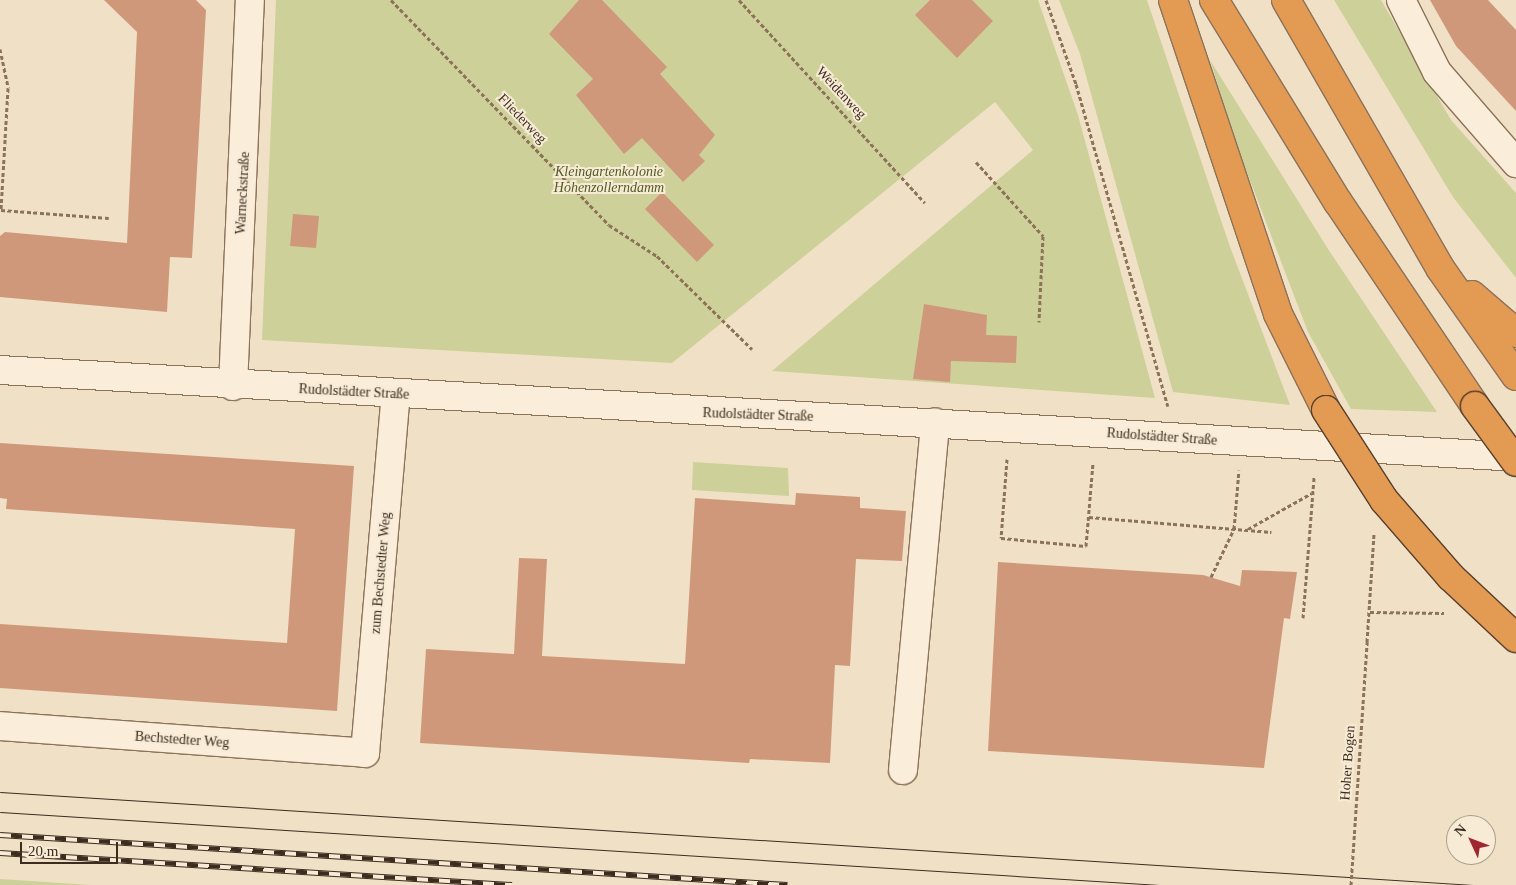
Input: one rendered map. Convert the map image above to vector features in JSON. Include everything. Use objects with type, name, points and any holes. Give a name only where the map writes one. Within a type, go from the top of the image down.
[{"type":"highway","points":[[1173,0],[1278,314],[1326,410],[1384,500],[1451,577],[1516,638]]},
{"type":"highway","points":[[1214,0],[1338,202],[1474,406],[1516,462]]},
{"type":"highway","points":[[1286,0],[1440,268],[1516,376]]},
{"type":"highway","points":[[1440,268],[1516,333]]},
{"type":"street","name":"Warneckstraße","points":[[233,386],[250,0]]},
{"type":"street","points":[[1401,0],[1437,72],[1516,163]]},
{"type":"street","name":"Rudolstädter Straße","points":[[0,370],[233,386],[935,422],[1516,457]]},
{"type":"street","name":"zum Bechstedter Weg","points":[[365,753],[396,393]]},
{"type":"street","points":[[903,770],[935,422]]},
{"type":"street","name":"Bechstedter Weg","points":[[0,726],[365,753]]},
{"type":"path","name":"Fliederweg","points":[[391,0],[609,225],[658,256],[752,349]]},
{"type":"path","name":"Weidenweg","points":[[739,0],[926,203]]},
{"type":"path","points":[[1046,0],[1076,84],[1166,404]]},
{"type":"path","points":[[0,49],[8,88],[1,210],[109,218]]},
{"type":"path","points":[[976,162],[1043,236],[1039,322]]},
{"type":"path","points":[[1007,458],[1001,538],[1086,546],[1094,461]]},
{"type":"path","points":[[1211,577],[1234,529],[1238,470]]},
{"type":"path","points":[[1303,618],[1314,477]]},
{"type":"path","points":[[1246,530],[1313,492]]},
{"type":"path","points":[[1089,516],[1271,532]]},
{"type":"path","name":"Hoher Bogen","points":[[1351,885],[1374,530]]},
{"type":"path","points":[[1370,612],[1449,613]]},
{"type":"green space","name":"Kleingartenkolonie Hohenzollerndamm","points":[[276,0],[1038,0],[1078,115],[1155,398],[772,371],[1033,150],[995,102],[672,363],[262,340]]},
{"type":"green space","points":[[1059,0],[1147,0],[1229,244],[1290,405],[1173,392],[1080,54]]},
{"type":"green space","points":[[1334,0],[1381,0],[1451,120],[1516,193],[1516,278],[1453,197]]},
{"type":"green space","points":[[1210,60],[1328,249],[1437,412],[1351,409],[1308,332],[1238,149]]},
{"type":"green space","points":[[693,462],[788,468],[789,496],[692,490]]},
{"type":"green space","points":[[0,879],[91,885],[0,885]]},
{"type":"building","points":[[104,0],[196,0],[206,10],[192,258],[170,257],[167,312],[0,297],[0,236],[5,232],[127,243],[137,32]]},
{"type":"building","points":[[579,0],[602,0],[667,67],[660,74],[715,135],[699,155],[705,161],[683,182],[642,138],[624,154],[576,95],[593,79],[549,34]]},
{"type":"building","points":[[930,0],[972,0],[993,21],[957,58],[915,15]]},
{"type":"building","points":[[1430,0],[1488,0],[1516,30],[1516,111],[1456,46]]},
{"type":"building","points":[[662,192],[714,245],[697,262],[645,209]]},
{"type":"building","points":[[293,214],[319,216],[316,248],[290,246]]},
{"type":"building","points":[[924,304],[987,315],[986,335],[1017,336],[1016,363],[951,361],[950,382],[913,379]]},
{"type":"building","points":[[0,443],[354,466],[337,711],[0,688],[0,624],[287,643],[295,529],[6,509],[7,499],[0,498]]},
{"type":"building","points":[[796,493],[860,497],[860,508],[906,511],[902,561],[856,559],[850,666],[835,665],[830,763],[750,759],[749,763],[420,743],[426,649],[514,654],[519,558],[547,559],[542,656],[685,664],[695,498],[795,505]]},
{"type":"building","points":[[998,562],[1203,575],[1240,586],[1242,570],[1297,572],[1290,619],[1284,618],[1264,768],[988,751]]},
{"type":"tram line","points":[[0,792],[1473,885]]},
{"type":"tram line","points":[[0,812],[1160,885]]},
{"type":"railway","points":[[0,835],[787,885]]},
{"type":"railway","points":[[0,853],[512,885]]}]
